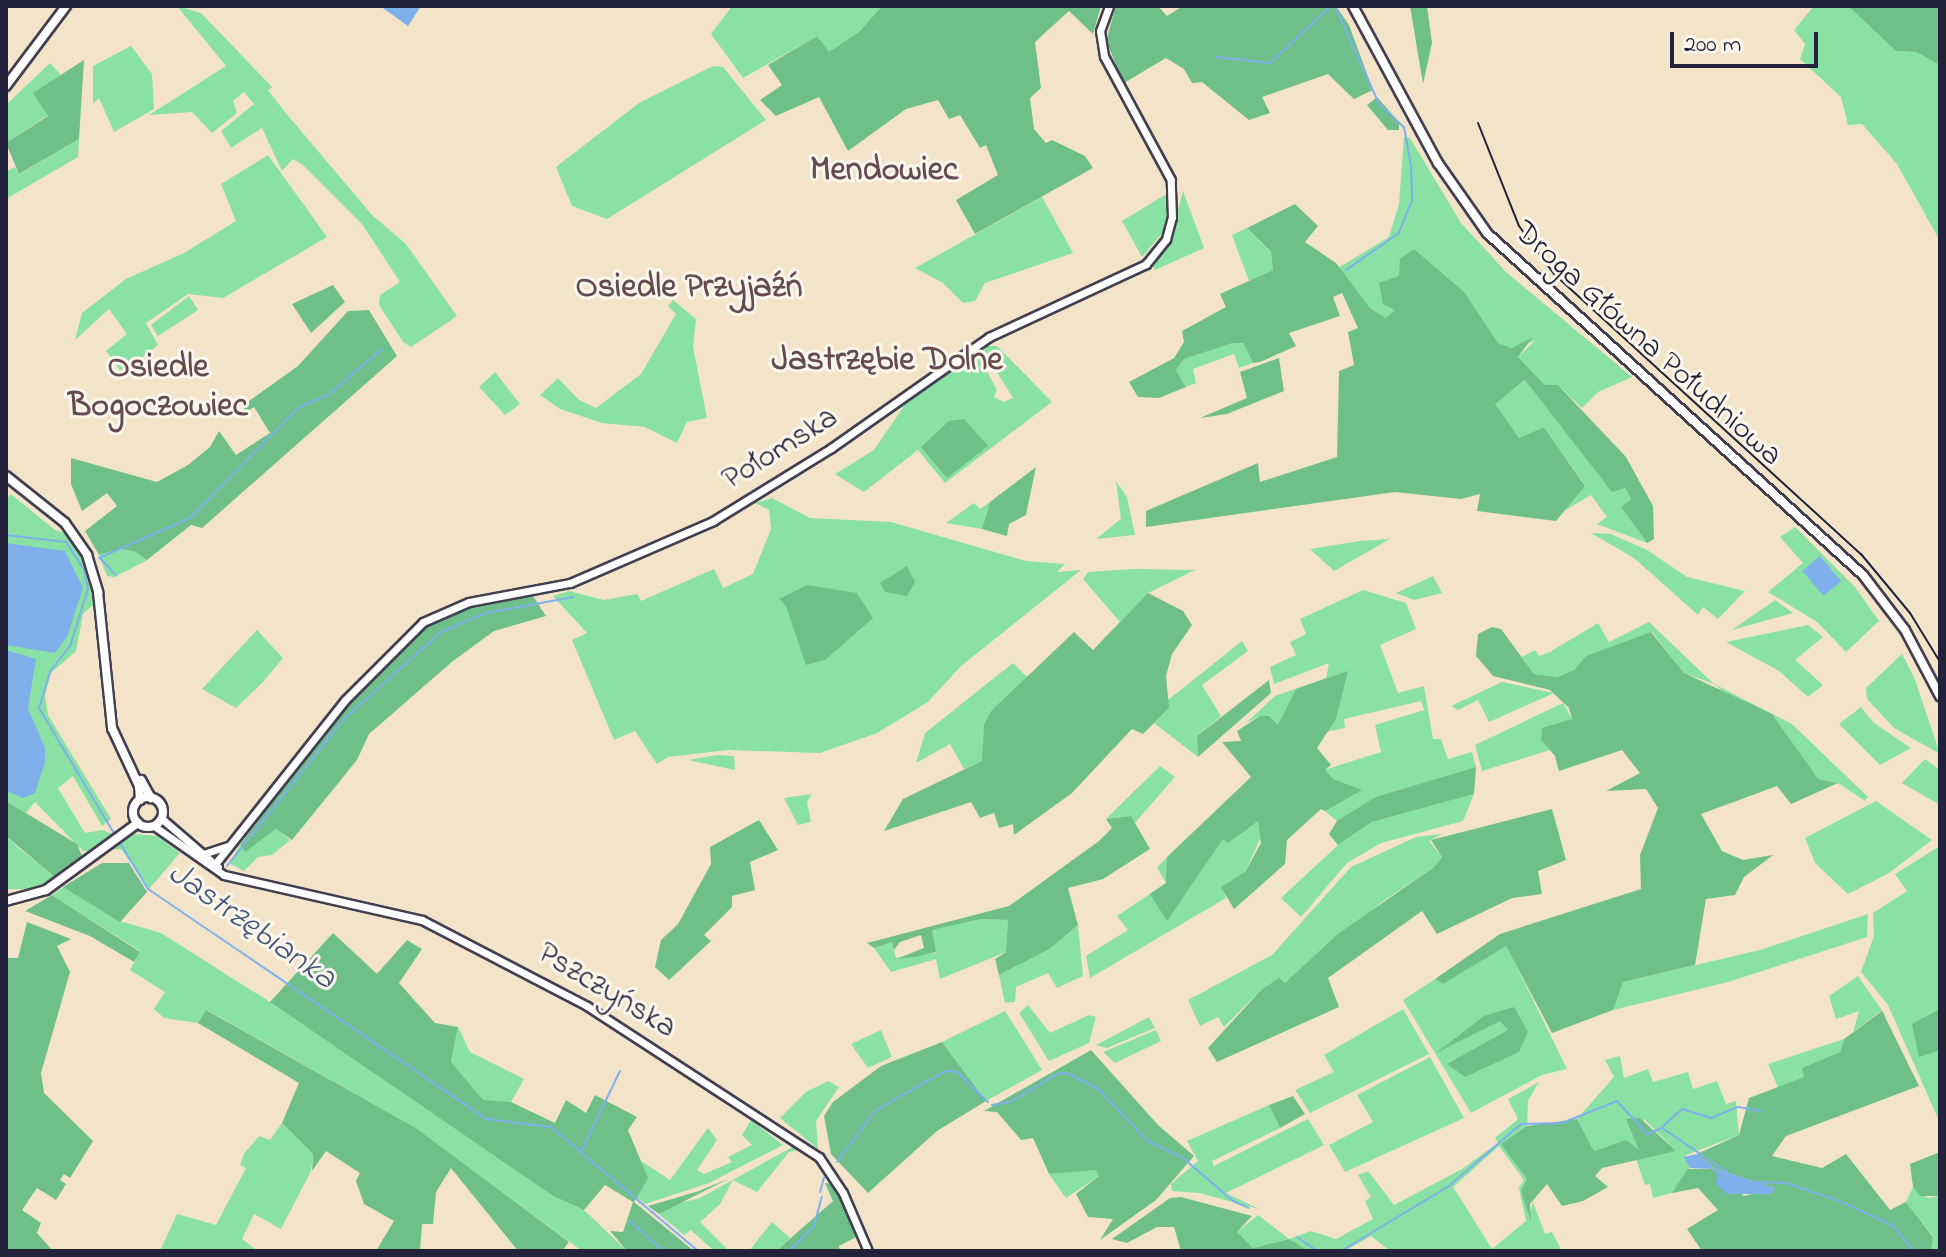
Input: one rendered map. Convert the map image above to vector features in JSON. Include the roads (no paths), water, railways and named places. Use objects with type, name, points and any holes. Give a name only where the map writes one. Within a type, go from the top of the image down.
[{"type":"main road","points":[[6,86],[66,6]]},
{"type":"main road","name":"Droga Główna Południowa","points":[[1353,6],[1438,163],[1487,233],[1863,575],[1909,636],[1940,696]]},
{"type":"main road","points":[[6,476],[65,523],[87,555],[97,581],[112,728],[139,786],[140,800],[136,821],[107,845],[46,890],[6,901]]},
{"type":"main road","points":[[109,697],[128,755],[151,798],[160,804],[161,818],[154,826],[136,821]]},
{"type":"main road","points":[[140,800],[151,798]]},
{"type":"street","name":"Połomska","points":[[215,864],[345,700],[423,622],[469,602],[570,583],[713,521],[831,448],[989,337],[1146,264],[1166,239],[1172,217],[1171,180],[1104,56],[1100,31],[1109,6]]},
{"type":"street","name":"Pszczyńska","points":[[161,818],[202,857],[249,883]]},
{"type":"street","name":"Pszczyńska","points":[[154,826],[249,883],[422,920],[587,1006],[819,1157],[843,1193],[868,1251]]},
{"type":"street","points":[[202,857],[232,843]]},
{"type":"water","points":[[380,6],[421,6],[408,26]]},
{"type":"water","points":[[6,543],[65,551],[83,588],[67,637],[55,653],[6,645]]},
{"type":"water","points":[[1820,556],[1841,581],[1824,596],[1802,571]]},
{"type":"water","points":[[6,650],[36,659],[28,708],[45,748],[45,762],[35,793],[23,798],[6,791]]},
{"type":"water","points":[[1697,1154],[1716,1169],[1775,1188],[1771,1194],[1727,1194],[1716,1184],[1718,1174],[1712,1169],[1690,1168],[1684,1157]]},
{"type":"waterway","points":[[1216,57],[1270,63],[1331,6]]},
{"type":"waterway","points":[[1335,6],[1379,104],[1404,127],[1411,165],[1412,200],[1399,233],[1346,270]]},
{"type":"waterway","points":[[99,558],[190,518],[299,407],[328,395],[383,348]]},
{"type":"waterway","name":"Jastrzębianka","points":[[6,535],[66,542],[84,570],[88,589],[70,646],[50,672],[39,708],[115,835]]},
{"type":"waterway","points":[[100,558],[116,575]]},
{"type":"waterway","points":[[227,866],[344,719],[441,632],[486,613],[574,597]]},
{"type":"waterway","name":"Jastrzębianka","points":[[119,841],[148,889],[486,1119],[551,1127],[698,1251]]},
{"type":"waterway","points":[[581,1152],[620,1071]]},
{"type":"waterway","points":[[837,1162],[876,1110],[945,1071],[957,1072],[988,1102]]},
{"type":"waterway","points":[[992,1105],[1012,1101],[1059,1073],[1070,1074],[1098,1089],[1148,1141],[1183,1158],[1233,1201],[1249,1208]]},
{"type":"waterway","points":[[1341,1251],[1449,1186],[1521,1124],[1562,1123],[1617,1101],[1647,1134],[1662,1128],[1727,1172]]},
{"type":"waterway","points":[[1662,1127],[1682,1109],[1711,1118],[1738,1107],[1761,1111]]},
{"type":"waterway","points":[[820,1192],[824,1178]]},
{"type":"waterway","points":[[1755,1182],[1786,1183],[1842,1202],[1893,1226],[1914,1251]]},
{"type":"waterway","points":[[789,1251],[814,1226],[822,1197]]},
{"type":"waterway","points":[[630,1221],[663,1251]]},
{"type":"waterway","points":[[1297,1237],[1317,1251]]},
{"type":"railway","points":[[1478,123],[1519,226],[1554,274],[1861,554],[1910,613],[1940,662]]},
{"type":"district","name":"Mendowiec","points":[[884,172]]},
{"type":"district","name":"Osiedle Przyjaźń","points":[[689,289]]},
{"type":"district","name":"Jastrzębie Dolne","points":[[887,362]]},
{"type":"district","name":"Osiedle Bogoczowiec","points":[[158,388]]}]
